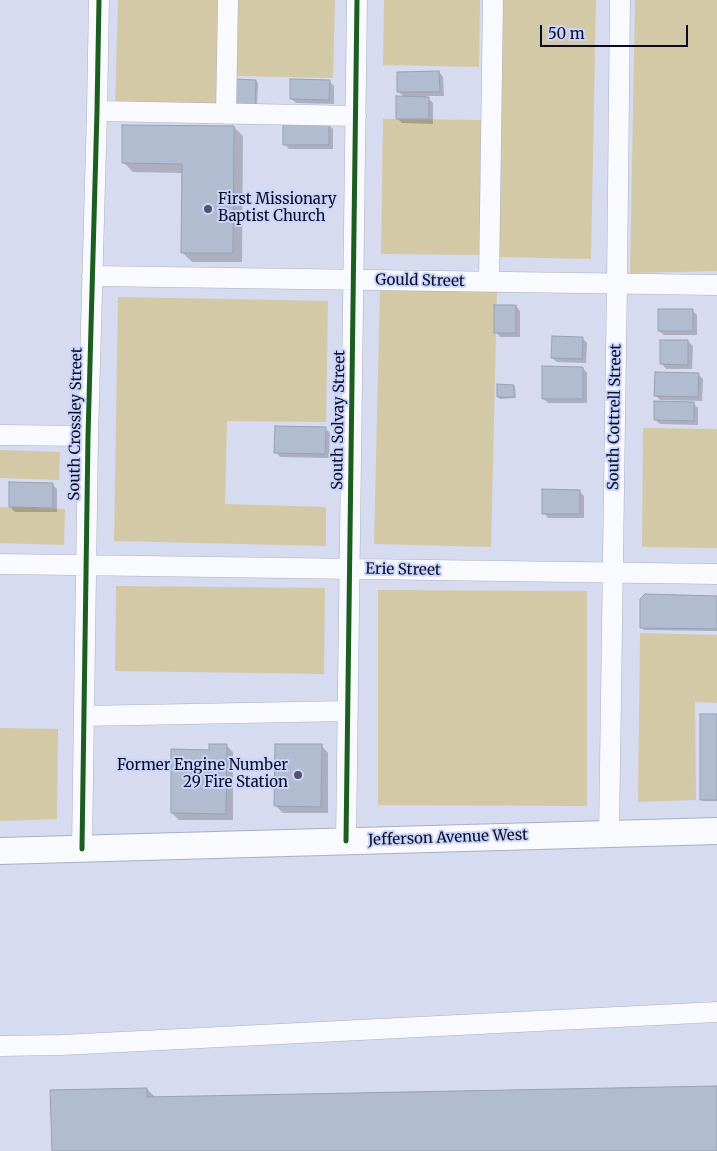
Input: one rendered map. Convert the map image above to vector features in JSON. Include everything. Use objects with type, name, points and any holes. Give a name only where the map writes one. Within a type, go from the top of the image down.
[{"type":"main road","name":"Jefferson Avenue West","points":[[0,851],[717,831]]},
{"type":"street","name":"South Crossley Street","points":[[82,849],[88,436],[99,0]]},
{"type":"street","points":[[226,114],[228,0]]},
{"type":"street","name":"South Solvay Street","points":[[346,841],[357,0]]},
{"type":"street","points":[[489,281],[493,0]]},
{"type":"street","name":"South Cottrell Street","points":[[609,834],[620,0]]},
{"type":"street","points":[[97,111],[356,116]]},
{"type":"street","name":"Gould Street","points":[[92,276],[717,285]]},
{"type":"street","points":[[0,435],[88,436]]},
{"type":"street","name":"Erie Street","points":[[0,564],[717,574]]},
{"type":"street","points":[[84,716],[348,711]]},
{"type":"street","points":[[0,1046],[62,1045],[717,1012]]},
{"type":"shaded area","points":[[118,0],[220,0],[217,109],[115,106]]},
{"type":"shaded area","points":[[237,0],[335,0],[333,78],[235,76]]},
{"type":"shaded area","points":[[384,0],[480,0],[479,67],[383,65]]},
{"type":"shaded area","points":[[502,0],[596,0],[591,259],[496,257]]},
{"type":"shaded area","points":[[635,0],[717,0],[717,271],[630,273]]},
{"type":"shaded area","points":[[383,119],[481,120],[480,255],[381,254]]},
{"type":"shaded area","points":[[380,288],[497,291],[491,547],[374,544]]},
{"type":"shaded area","points":[[118,297],[328,301],[326,422],[227,421],[225,504],[326,507],[326,546],[114,541]]},
{"type":"shaded area","points":[[643,428],[717,429],[717,548],[642,547]]},
{"type":"shaded area","points":[[0,450],[60,452],[59,480],[0,478]]},
{"type":"shaded area","points":[[0,507],[65,509],[64,545],[0,543]]},
{"type":"shaded area","points":[[116,586],[325,588],[324,674],[115,671]]},
{"type":"shaded area","points":[[378,590],[587,591],[587,806],[378,805]]},
{"type":"shaded area","points":[[640,633],[717,635],[717,703],[695,702],[696,800],[638,802]]},
{"type":"shaded area","points":[[0,728],[58,729],[57,819],[0,821]]},
{"type":"building","points":[[439,71],[440,92],[397,92],[397,72]]},
{"type":"building","points":[[234,79],[256,80],[255,107],[233,107]]},
{"type":"building","points":[[290,79],[330,80],[329,100],[290,99]]},
{"type":"building","points":[[396,96],[429,97],[429,119],[396,119]]},
{"type":"building","points":[[283,123],[329,123],[329,145],[283,145]]},
{"type":"building","name":"First Missionary Baptist Church","points":[[122,125],[234,126],[233,253],[181,253],[182,164],[122,163]]},
{"type":"building","points":[[494,305],[516,305],[516,333],[494,333]]},
{"type":"building","points":[[658,309],[693,309],[693,331],[658,331]]},
{"type":"building","points":[[552,336],[583,337],[582,359],[551,358]]},
{"type":"building","points":[[660,340],[688,340],[688,365],[660,364]]},
{"type":"building","points":[[542,366],[583,367],[583,399],[542,399]]},
{"type":"building","points":[[655,372],[699,373],[698,397],[654,396]]},
{"type":"building","points":[[497,384],[514,385],[514,397],[497,397]]},
{"type":"building","points":[[654,401],[694,402],[694,421],[654,420]]},
{"type":"building","points":[[275,426],[326,427],[325,454],[274,453]]},
{"type":"building","points":[[9,482],[53,483],[53,508],[9,507]]},
{"type":"building","points":[[542,489],[580,490],[580,514],[542,514]]},
{"type":"building","points":[[645,594],[717,596],[717,629],[640,628],[640,599]]},
{"type":"building","points":[[700,714],[717,714],[717,800],[700,800]]},
{"type":"building","points":[[209,744],[227,744],[226,814],[171,813],[171,749],[209,750]]},
{"type":"building","name":"Former Engine Number 29 Fire Station","points":[[275,744],[322,744],[321,807],[274,806]]},
{"type":"building","points":[[717,1086],[717,1151],[52,1151],[50,1090],[147,1088],[147,1097]]},
{"type":"cycle path","points":[[82,849],[88,436],[99,0]]},
{"type":"cycle path","points":[[346,841],[357,0]]},
{"type":"place","name":"First Missionary Baptist Church","points":[[208,209]]},
{"type":"place","name":"Former Engine Number 29 Fire Station","points":[[298,775]]}]
